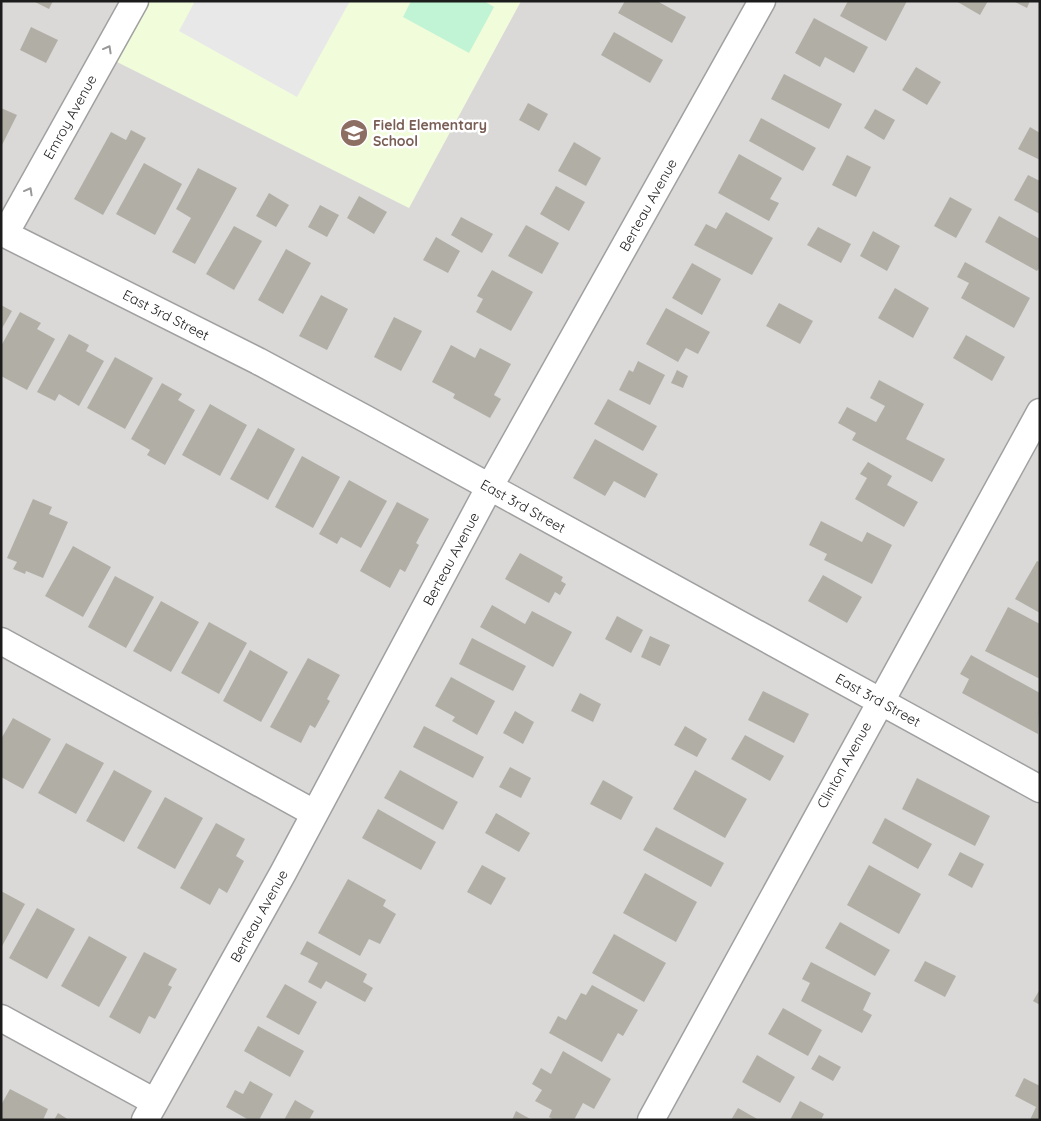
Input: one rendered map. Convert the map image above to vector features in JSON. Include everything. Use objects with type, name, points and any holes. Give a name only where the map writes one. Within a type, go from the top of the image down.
[{"type":"street","name":"Emroy Avenue","points":[[3,233],[134,1]]},
{"type":"street","name":"Berteau Avenue","points":[[150,1111],[314,813],[489,488],[762,1]]},
{"type":"street","name":"East 3rd Street","points":[[3,233],[258,361],[1040,789]]},
{"type":"street","name":"Clinton Avenue","points":[[651,1120],[879,701],[1040,412]]},
{"type":"street","points":[[1,641],[314,813]]},
{"type":"street","points":[[1,1018],[150,1111]]},
{"type":"shaded area","points":[[1,1],[140,1],[409,207],[521,1],[1040,1],[1040,1120],[1,1120]]},
{"type":"shaded area","name":"Field Elementary School","points":[[140,1],[521,1],[409,208],[109,58]]},
{"type":"shaded area","points":[[195,1],[350,1],[297,97],[179,31]]},
{"type":"shaded area","points":[[411,1],[484,1],[494,7],[469,53],[403,17]]},
{"type":"building","points":[[33,1],[53,1],[49,9]]},
{"type":"building","points":[[625,1],[657,1],[686,17],[672,43],[618,13]]},
{"type":"building","points":[[848,1],[907,1],[886,41],[840,16]]},
{"type":"building","points":[[956,1],[988,1],[980,15]]},
{"type":"building","points":[[1013,1],[1030,1],[1027,8]]},
{"type":"building","points":[[814,18],[868,47],[854,73],[825,57],[820,67],[795,53]]},
{"type":"building","points":[[31,27],[58,40],[46,63],[20,50]]},
{"type":"building","points":[[614,32],[663,60],[650,83],[601,55]]},
{"type":"building","points":[[916,67],[941,82],[927,105],[902,90]]},
{"type":"building","points":[[784,74],[842,104],[829,129],[771,99]]},
{"type":"building","points":[[528,103],[548,114],[539,131],[519,120]]},
{"type":"building","points":[[1,108],[17,115],[1,147]]},
{"type":"building","points":[[875,109],[895,120],[884,140],[864,128]]},
{"type":"building","points":[[761,118],[816,148],[803,171],[749,141]]},
{"type":"building","points":[[1030,127],[1040,133],[1040,160],[1018,149]]},
{"type":"building","points":[[131,130],[146,138],[103,215],[74,199],[111,132],[126,140]]},
{"type":"building","points":[[574,142],[601,158],[586,186],[558,171]]},
{"type":"building","points":[[739,154],[782,178],[770,199],[779,203],[769,221],[718,193]]},
{"type":"building","points":[[847,155],[871,167],[856,197],[832,185]]},
{"type":"building","points":[[144,163],[182,184],[155,235],[116,214]]},
{"type":"building","points":[[198,168],[237,188],[195,264],[172,252],[191,218],[176,209]]},
{"type":"building","points":[[1028,175],[1040,181],[1040,214],[1014,200]]},
{"type":"building","points":[[556,186],[585,202],[569,231],[540,214]]},
{"type":"building","points":[[269,193],[289,205],[276,227],[256,216]]},
{"type":"building","points":[[359,196],[387,212],[374,234],[347,218]]},
{"type":"building","points":[[950,197],[972,209],[956,238],[934,226]]},
{"type":"building","points":[[320,205],[339,215],[327,237],[308,227]]},
{"type":"building","points":[[726,212],[773,238],[752,275],[694,245],[706,224],[716,229]]},
{"type":"building","points":[[999,216],[1040,239],[1040,267],[1037,271],[985,242]]},
{"type":"building","points":[[461,217],[493,234],[482,253],[451,235]]},
{"type":"building","points":[[526,225],[559,243],[542,274],[508,256]]},
{"type":"building","points":[[234,226],[262,241],[234,290],[206,274]]},
{"type":"building","points":[[818,227],[851,244],[841,263],[807,245]]},
{"type":"building","points":[[873,231],[900,246],[887,271],[860,256]]},
{"type":"building","points":[[436,237],[460,251],[448,273],[423,260]]},
{"type":"building","points":[[286,249],[311,263],[283,314],[258,300]]},
{"type":"building","points":[[965,262],[1030,298],[1014,328],[961,298],[969,283],[957,277]]},
{"type":"building","points":[[692,263],[721,279],[702,315],[672,298]]},
{"type":"building","points":[[492,270],[533,292],[511,331],[476,312],[483,299],[477,296]]},
{"type":"building","points":[[895,288],[929,308],[913,338],[878,318]]},
{"type":"building","points":[[321,295],[348,309],[327,350],[299,336]]},
{"type":"building","points":[[779,303],[813,321],[800,344],[766,326]]},
{"type":"building","points":[[1,305],[12,311],[1,330]]},
{"type":"building","points":[[666,308],[710,332],[698,354],[686,348],[678,362],[646,344]]},
{"type":"building","points":[[20,312],[41,323],[37,329],[55,339],[27,390],[1,376],[1,346]]},
{"type":"building","points":[[394,317],[422,331],[401,371],[374,357]]},
{"type":"building","points":[[69,334],[89,345],[86,351],[104,361],[79,406],[59,394],[55,401],[37,392]]},
{"type":"building","points":[[966,335],[1005,357],[992,381],[953,358]]},
{"type":"building","points":[[451,345],[475,358],[480,348],[511,364],[494,395],[501,399],[490,418],[453,398],[455,394],[432,382]]},
{"type":"building","points":[[115,357],[153,378],[125,429],[87,408]]},
{"type":"building","points":[[638,361],[665,375],[650,405],[619,390],[629,370],[633,372]]},
{"type":"building","points":[[677,370],[688,376],[683,388],[671,383]]},
{"type":"building","points":[[879,380],[924,404],[906,439],[945,459],[932,482],[852,440],[856,433],[838,423],[847,407],[876,422],[885,406],[870,398]]},
{"type":"building","points":[[162,383],[182,394],[178,400],[195,410],[165,465],[147,455],[150,450],[131,439]]},
{"type":"building","points":[[608,399],[657,426],[643,451],[594,424]]},
{"type":"building","points":[[210,404],[247,425],[220,476],[182,455]]},
{"type":"building","points":[[258,428],[295,449],[268,500],[230,479]]},
{"type":"building","points":[[595,439],[658,474],[645,498],[614,481],[605,496],[573,478]]},
{"type":"building","points":[[302,456],[340,477],[313,528],[275,507]]},
{"type":"building","points":[[868,462],[892,476],[887,485],[918,502],[904,527],[855,499],[867,478],[860,474]]},
{"type":"building","points":[[349,480],[387,501],[361,548],[341,537],[337,544],[319,534]]},
{"type":"building","points":[[33,499],[52,507],[49,514],[68,522],[43,578],[26,571],[25,574],[13,569],[17,562],[7,558]]},
{"type":"building","points":[[397,502],[429,519],[416,543],[419,545],[405,572],[400,569],[390,588],[360,571]]},
{"type":"building","points":[[821,521],[862,542],[867,532],[892,545],[872,584],[824,560],[827,554],[809,545]]},
{"type":"building","points":[[73,546],[111,567],[83,617],[45,596]]},
{"type":"building","points":[[520,553],[563,577],[561,581],[566,584],[560,595],[555,592],[549,603],[505,579]]},
{"type":"building","points":[[1037,561],[1040,562],[1040,613],[1015,599]]},
{"type":"building","points":[[823,575],[862,597],[847,623],[808,601]]},
{"type":"building","points":[[115,576],[154,597],[126,648],[88,627]]},
{"type":"building","points":[[161,601],[199,622],[171,672],[133,651]]},
{"type":"building","points":[[492,605],[525,624],[532,611],[572,632],[553,667],[480,627]]},
{"type":"building","points":[[1008,607],[1040,624],[1040,679],[985,651]]},
{"type":"building","points":[[617,616],[643,630],[631,653],[605,639]]},
{"type":"building","points":[[209,622],[247,643],[219,694],[181,673]]},
{"type":"building","points":[[650,636],[670,645],[660,666],[641,657]]},
{"type":"building","points":[[472,638],[526,666],[513,691],[459,664]]},
{"type":"building","points":[[250,650],[288,672],[261,722],[223,701]]},
{"type":"building","points":[[971,655],[1040,693],[1038,734],[962,693],[969,679],[960,674]]},
{"type":"building","points":[[308,658],[340,675],[327,699],[330,701],[315,728],[310,725],[301,743],[270,727]]},
{"type":"building","points":[[451,677],[495,701],[477,735],[452,721],[455,717],[435,706]]},
{"type":"building","points":[[763,691],[809,714],[794,743],[748,720]]},
{"type":"building","points":[[580,693],[601,704],[593,722],[571,711]]},
{"type":"building","points":[[515,711],[534,722],[523,744],[503,733]]},
{"type":"building","points":[[13,718],[51,739],[23,789],[1,777],[1,739]]},
{"type":"building","points":[[424,726],[484,757],[473,778],[413,747]]},
{"type":"building","points":[[685,726],[707,739],[697,757],[674,745]]},
{"type":"building","points":[[745,735],[784,756],[770,781],[731,759]]},
{"type":"building","points":[[66,743],[104,763],[76,814],[38,793]]},
{"type":"building","points":[[510,767],[531,778],[521,798],[499,787]]},
{"type":"building","points":[[114,770],[152,791],[124,842],[86,821]]},
{"type":"building","points":[[400,770],[458,802],[443,830],[384,798]]},
{"type":"building","points":[[695,770],[747,799],[725,838],[673,809]]},
{"type":"building","points":[[917,778],[990,816],[975,846],[902,809]]},
{"type":"building","points":[[603,780],[633,797],[621,820],[590,804]]},
{"type":"building","points":[[165,797],[203,818],[175,869],[137,848]]},
{"type":"building","points":[[378,809],[436,842],[421,870],[362,838]]},
{"type":"building","points":[[496,813],[530,833],[519,852],[485,833]]},
{"type":"building","points":[[885,818],[932,844],[918,869],[872,843]]},
{"type":"building","points":[[216,823],[245,839],[236,856],[244,861],[227,893],[219,888],[210,905],[180,888]]},
{"type":"building","points":[[656,827],[724,863],[711,887],[643,850]]},
{"type":"building","points":[[960,852],[984,864],[972,888],[948,875]]},
{"type":"building","points":[[482,865],[506,878],[491,905],[467,892]]},
{"type":"building","points":[[869,865],[921,894],[899,934],[847,905]]},
{"type":"building","points":[[645,873],[697,902],[676,942],[623,913]]},
{"type":"building","points":[[348,879],[386,900],[383,906],[396,914],[380,944],[369,939],[360,956],[318,933]]},
{"type":"building","points":[[1,891],[25,904],[1,948]]},
{"type":"building","points":[[37,908],[75,929],[47,979],[9,958]]},
{"type":"building","points":[[840,922],[890,950],[875,976],[825,948]]},
{"type":"building","points":[[614,934],[666,963],[644,1002],[592,973]]},
{"type":"building","points":[[89,936],[127,957],[99,1007],[61,986]]},
{"type":"building","points":[[307,941],[367,974],[363,982],[373,988],[365,1002],[326,981],[321,989],[308,982],[318,963],[300,954]]},
{"type":"building","points":[[144,952],[177,969],[168,985],[172,987],[155,1019],[149,1016],[140,1034],[109,1017]]},
{"type":"building","points":[[925,961],[956,976],[945,997],[914,981]]},
{"type":"building","points":[[811,962],[871,993],[863,1010],[872,1015],[862,1033],[801,1001],[810,983],[802,979]]},
{"type":"building","points":[[285,984],[317,1002],[299,1035],[266,1017]]},
{"type":"building","points":[[592,985],[638,1010],[623,1036],[618,1033],[602,1062],[549,1033],[558,1016],[566,1020],[581,993],[586,995]]},
{"type":"building","points":[[1040,989],[1040,1005],[1033,1001]]},
{"type":"building","points":[[783,1008],[822,1030],[808,1056],[768,1034]]},
{"type":"building","points":[[258,1026],[304,1051],[290,1077],[244,1051]]},
{"type":"building","points":[[563,1051],[611,1079],[594,1109],[583,1103],[574,1120],[554,1120],[549,1117],[552,1110],[535,1101],[542,1090],[532,1084],[541,1068],[551,1074]]},
{"type":"building","points":[[757,1055],[795,1077],[780,1103],[742,1082]]},
{"type":"building","points":[[819,1055],[841,1067],[833,1081],[811,1069]]},
{"type":"building","points":[[1024,1078],[1040,1086],[1040,1120],[1030,1120],[1036,1107],[1015,1096]]},
{"type":"building","points":[[250,1081],[273,1094],[259,1120],[249,1120],[226,1107],[235,1090],[243,1094]]},
{"type":"building","points":[[10,1089],[48,1109],[43,1120],[1,1120],[1,1105]]},
{"type":"building","points":[[295,1100],[314,1111],[309,1120],[284,1120]]},
{"type":"building","points":[[800,1101],[824,1114],[821,1120],[790,1120]]},
{"type":"building","points":[[738,1108],[759,1120],[731,1120]]},
{"type":"building","points":[[516,1111],[532,1120],[512,1120]]},
{"type":"building","points":[[58,1113],[69,1120],[54,1120]]},
{"type":"place","name":"Field Elementary School","points":[[354,133]]}]
